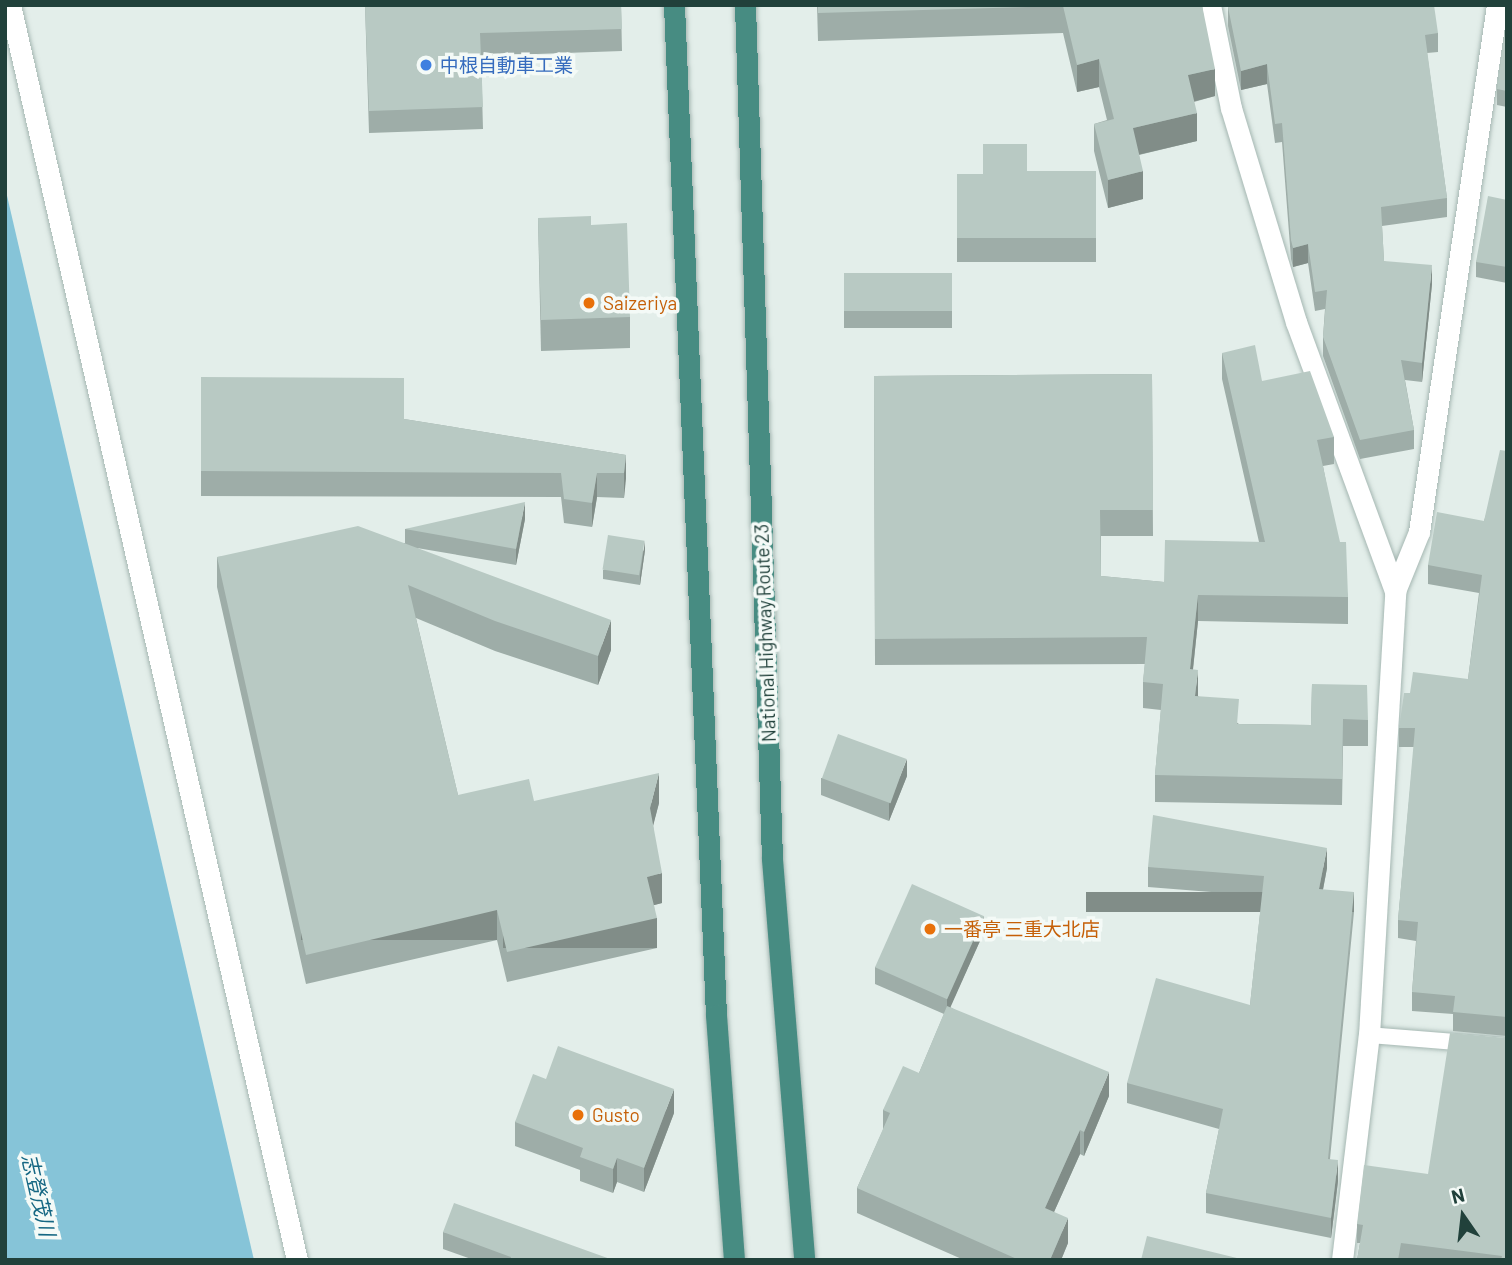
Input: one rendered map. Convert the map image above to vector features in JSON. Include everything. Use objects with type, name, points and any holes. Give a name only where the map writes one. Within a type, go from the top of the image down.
[{"type":"highway","points":[[674,5],[716,1015],[734,1260]]},
{"type":"highway","name":"National Highway Route 23","points":[[745,5],[772,859],[804,1260]]},
{"type":"street","points":[[10,5],[297,1260]]},
{"type":"street","points":[[1210,5],[1231,108],[1296,322],[1395,591]]},
{"type":"street","points":[[1342,1260],[1369,1035],[1395,591],[1419,531],[1497,5]]},
{"type":"lane","points":[[1369,1035],[1507,1046]]},
{"type":"water","name":"志登茂川","points":[[5,187],[254,1260],[5,1260]]},
{"type":"building","points":[[365,5],[621,5],[622,29],[480,33],[483,107],[369,111]]},
{"type":"building","points":[[818,5],[1202,5],[1215,69],[1188,75],[1197,113],[1133,128],[1143,171],[1108,180],[1094,124],[1114,119],[1099,59],[1077,65],[1063,6],[818,13]]},
{"type":"building","points":[[1434,5],[1438,33],[1425,35],[1447,198],[1381,207],[1384,261],[1432,265],[1422,363],[1401,360],[1414,430],[1360,440],[1323,337],[1327,290],[1315,292],[1308,244],[1293,248],[1291,240],[1282,123],[1275,124],[1267,64],[1241,71],[1228,7]]},
{"type":"building","points":[[1507,15],[1507,91],[1497,89]]},
{"type":"building","points":[[983,144],[1027,144],[1027,171],[1096,171],[1096,238],[957,238],[957,174],[983,174]]},
{"type":"building","points":[[1488,196],[1507,200],[1507,267],[1476,262]]},
{"type":"building","points":[[591,216],[591,225],[627,223],[630,317],[541,320],[538,218]]},
{"type":"building","points":[[844,273],[952,273],[952,311],[844,311]]},
{"type":"building","points":[[1255,345],[1262,381],[1310,371],[1334,437],[1317,440],[1340,542],[1346,542],[1348,597],[1198,595],[1190,669],[1198,670],[1195,696],[1239,699],[1237,724],[1311,725],[1312,684],[1367,685],[1368,720],[1343,719],[1342,779],[1155,775],[1163,684],[1143,682],[1147,637],[875,639],[874,376],[1152,374],[1153,510],[1100,510],[1101,576],[1164,582],[1165,540],[1265,542],[1222,353]]},
{"type":"building","points":[[201,377],[404,378],[404,419],[626,455],[624,473],[597,473],[592,503],[564,499],[561,473],[201,471]]},
{"type":"building","points":[[1500,450],[1507,451],[1507,1017],[1453,1012],[1455,996],[1412,992],[1418,922],[1398,920],[1415,728],[1399,728],[1404,693],[1410,693],[1413,672],[1468,679],[1482,575],[1428,565],[1437,512],[1484,521]]},
{"type":"building","points":[[525,502],[516,549],[405,529]]},
{"type":"building","points":[[358,526],[611,620],[598,656],[495,621],[408,585],[458,795],[529,779],[534,801],[659,773],[650,808],[662,873],[647,877],[657,918],[507,952],[497,910],[306,955],[217,557]]},
{"type":"building","points":[[608,535],[645,541],[639,575],[603,570]]},
{"type":"building","points":[[838,734],[907,759],[891,803],[822,778]]},
{"type":"building","points":[[1153,815],[1327,848],[1319,889],[1354,892],[1328,1159],[1338,1160],[1331,1218],[1206,1193],[1223,1109],[1127,1083],[1156,978],[1250,1005],[1264,876],[1148,867]]},
{"type":"building","points":[[912,884],[984,916],[947,999],[875,967]]},
{"type":"building","points":[[947,1006],[1109,1072],[1084,1132],[1080,1130],[1045,1208],[1068,1218],[1050,1260],[1019,1260],[857,1188],[890,1113],[883,1110],[903,1066],[919,1073]]},
{"type":"building","points":[[1450,1033],[1507,1038],[1507,1260],[1501,1260],[1502,1256],[1401,1243],[1398,1260],[1357,1260],[1363,1225],[1357,1224],[1364,1165],[1428,1174]]},
{"type":"building","points":[[558,1046],[674,1089],[644,1168],[617,1158],[613,1169],[580,1157],[583,1148],[515,1122],[533,1074],[546,1079]]},
{"type":"building","points":[[454,1203],[613,1260],[510,1260],[511,1257],[443,1232]]},
{"type":"building","points":[[1147,1236],[1245,1260],[1141,1260]]},
{"type":"place","name":"中根自動車工業","points":[[426,65]]},
{"type":"place","name":"Saizeriya","points":[[589,303]]},
{"type":"place","name":"一番亭 三重大北店","points":[[930,929]]},
{"type":"place","name":"Gusto","points":[[578,1115]]}]
